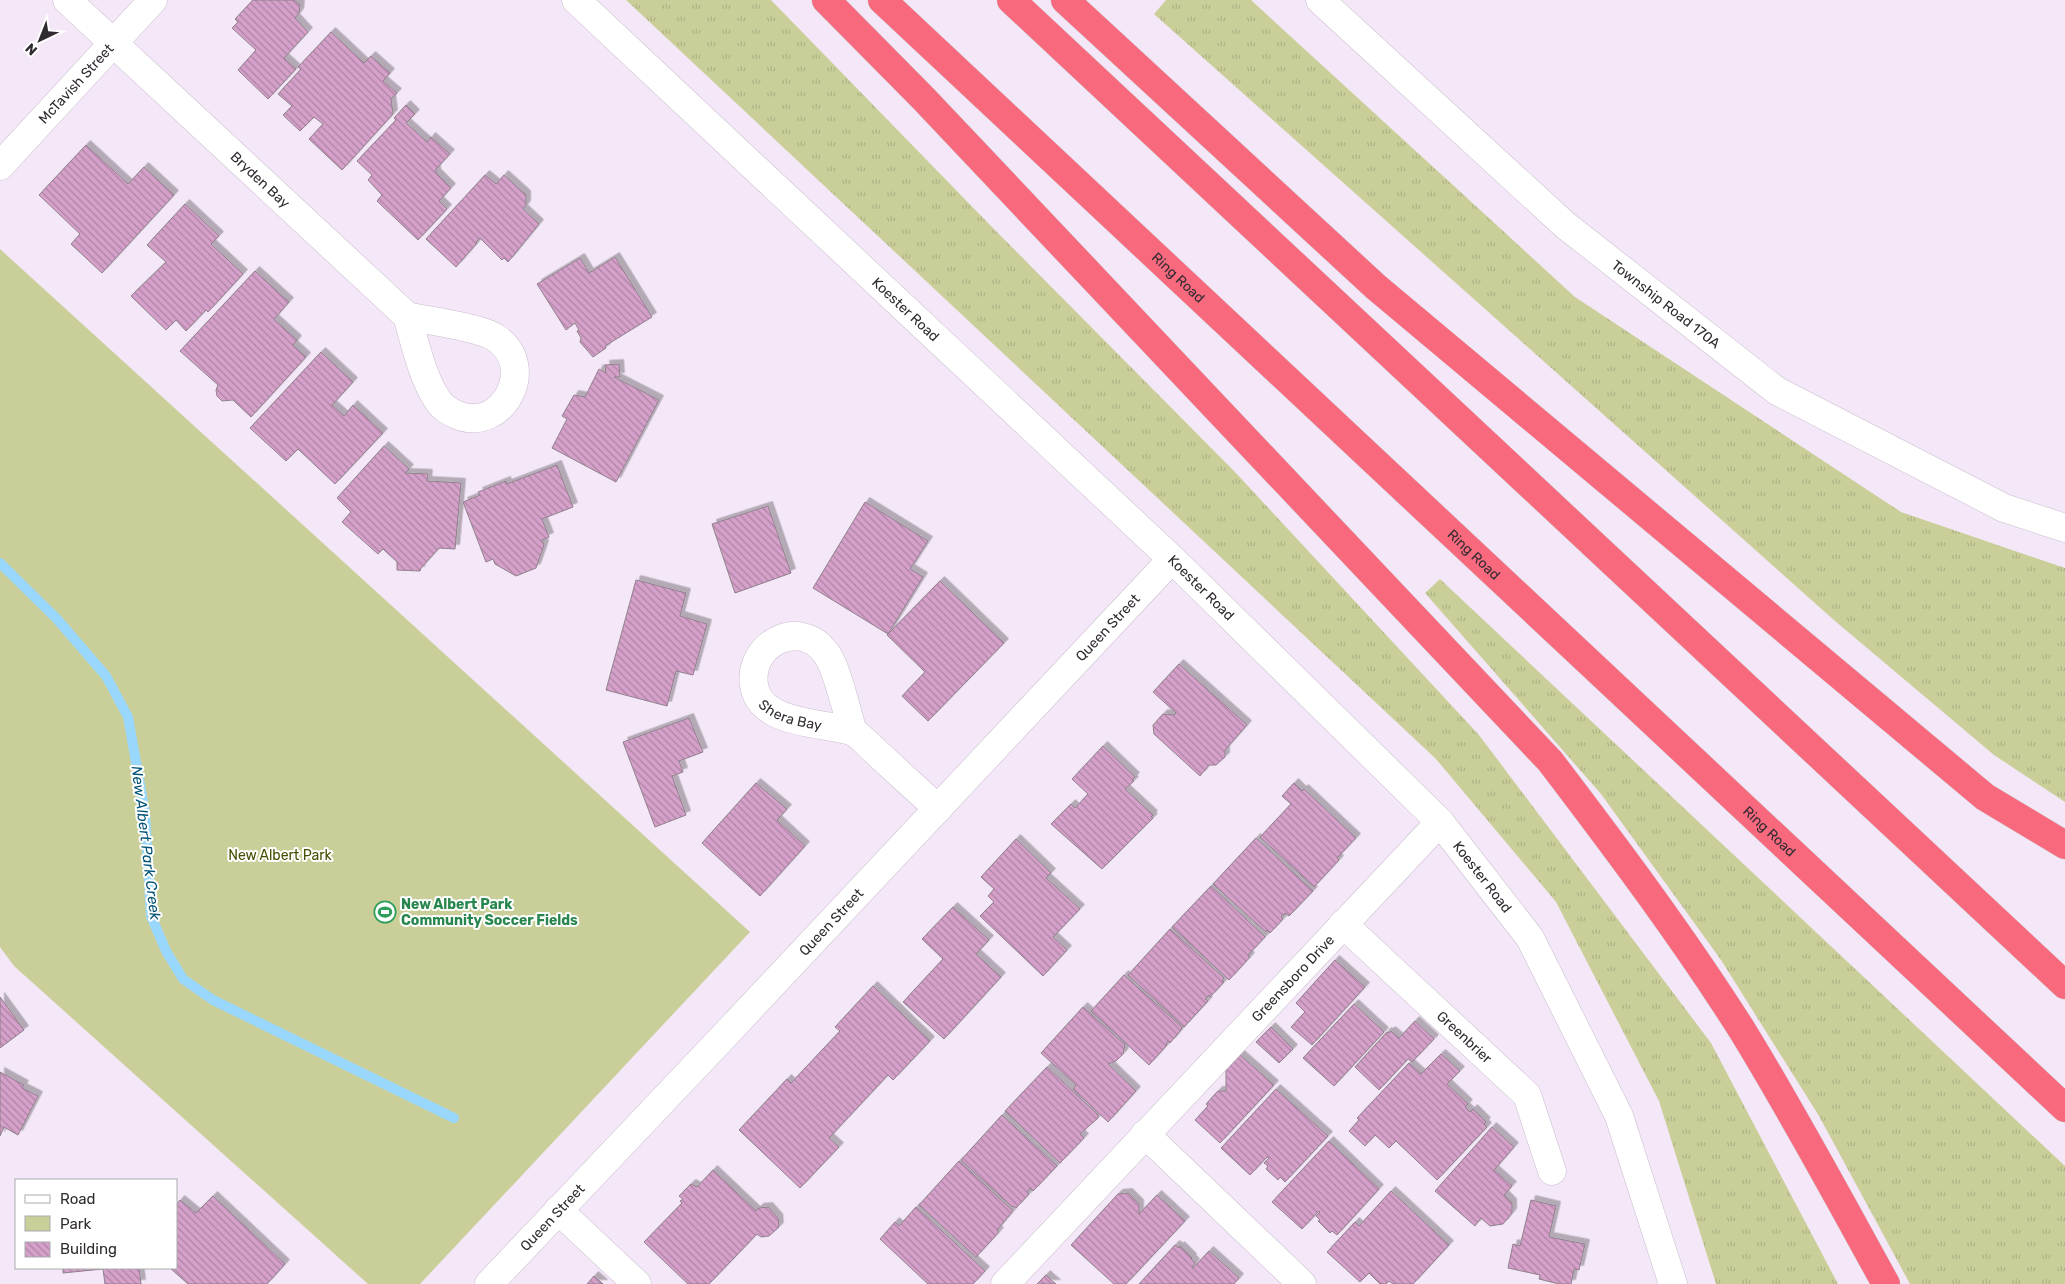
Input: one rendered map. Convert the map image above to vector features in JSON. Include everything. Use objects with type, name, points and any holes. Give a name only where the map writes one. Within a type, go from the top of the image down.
[{"type":"highway","points":[[826,0],[923,98],[1550,761],[1638,876],[1741,1029],[1791,1112],[1886,1284]]},
{"type":"highway","name":"Ring Road","points":[[882,0],[2065,1108]]},
{"type":"highway","points":[[1011,0],[2065,986]]},
{"type":"highway","points":[[1065,0],[1376,287],[1985,797],[2065,845]]},
{"type":"street","name":"Bryden Bay","points":[[67,0],[407,316]]},
{"type":"street","name":"McTavish Street","points":[[0,166],[153,0]]},
{"type":"street","name":"Koester Road","points":[[576,0],[1172,559],[1440,822],[1530,938],[1619,1116],[1673,1284]]},
{"type":"street","name":"Township Road 170A","points":[[1320,0],[1565,225],[1777,390],[2004,508],[2065,528]]},
{"type":"street","name":"Queen Street","points":[[489,1284],[1172,559]]},
{"type":"street","points":[[853,732],[938,809]]},
{"type":"street","name":"Greensboro Drive","points":[[1005,1284],[1440,822]]},
{"type":"street","name":"Greenbrier","points":[[1343,924],[1527,1095],[1552,1172]]},
{"type":"street","points":[[1145,1134],[1302,1284]]},
{"type":"street","points":[[558,1210],[637,1284]]},
{"type":"green space","points":[[626,0],[771,0],[989,224],[1235,472],[1479,735],[1711,1043],[1838,1284],[1716,1284],[1659,1101],[1556,902],[1436,759]]},
{"type":"green space","points":[[1166,0],[1251,0],[1575,297],[1901,512],[2065,568],[2065,802],[1994,755],[1835,621],[1154,14]]},
{"type":"green space","name":"New Albert Park","points":[[0,249],[750,932],[420,1284],[368,1284],[14,966],[0,947]]},
{"type":"green space","points":[[1440,579],[2065,1166],[2065,1284],[1910,1284],[1819,1116],[1721,960],[1601,794],[1425,593]]},
{"type":"building","points":[[253,0],[294,0],[300,5],[299,13],[295,18],[308,32],[284,58],[296,69],[268,99],[238,70],[256,50],[232,28],[238,22],[235,19]]},
{"type":"building","points":[[331,32],[364,63],[371,56],[390,73],[383,81],[397,93],[391,99],[393,114],[342,170],[309,139],[323,124],[314,117],[300,131],[283,115],[292,106],[278,94],[301,69],[298,67]]},
{"type":"building","points":[[406,105],[415,114],[406,123],[427,142],[431,137],[450,154],[436,169],[436,173],[451,188],[439,201],[447,209],[418,240],[377,201],[382,195],[368,180],[372,175],[357,161],[396,120],[394,118]]},
{"type":"building","points":[[86,145],[128,184],[144,167],[174,195],[102,273],[71,244],[80,234],[39,195]]},
{"type":"building","points":[[485,175],[496,184],[504,175],[526,195],[526,205],[523,209],[539,224],[508,262],[504,258],[502,260],[480,238],[456,267],[426,239]]},
{"type":"building","points":[[185,204],[219,236],[211,244],[243,274],[208,312],[206,310],[186,331],[176,320],[166,330],[131,296],[166,262],[147,245]]},
{"type":"building","points":[[615,257],[652,317],[605,346],[606,348],[593,357],[580,342],[581,338],[577,331],[579,330],[575,323],[566,330],[537,284],[580,258],[589,273]]},
{"type":"building","points":[[255,271],[289,302],[274,319],[297,340],[293,345],[306,357],[251,417],[233,400],[222,401],[217,396],[216,390],[218,385],[180,351]]},
{"type":"building","points":[[321,352],[353,382],[332,405],[344,416],[353,405],[383,433],[335,484],[298,449],[286,461],[250,428]]},
{"type":"building","points":[[619,364],[620,377],[614,377],[659,400],[616,482],[552,448],[567,419],[562,416],[574,395],[585,397],[599,369],[606,373],[605,365]]},
{"type":"building","points":[[384,446],[409,469],[405,473],[428,474],[427,481],[461,483],[455,549],[439,548],[420,571],[397,570],[397,562],[383,549],[378,554],[342,522],[351,512],[337,498]]},
{"type":"building","points":[[557,465],[573,507],[542,519],[549,537],[542,540],[544,545],[536,568],[516,576],[495,564],[493,559],[486,562],[463,502],[480,495],[478,492],[506,481],[507,484]]},
{"type":"building","points":[[865,502],[928,541],[910,569],[923,577],[888,634],[813,588]]},
{"type":"building","points":[[768,506],[791,573],[735,593],[712,524]]},
{"type":"building","points":[[636,580],[686,593],[680,616],[707,624],[693,675],[676,671],[667,706],[606,690]]},
{"type":"building","points":[[940,581],[1004,643],[928,721],[902,696],[925,672],[887,635]]},
{"type":"building","points":[[1179,664],[1247,725],[1225,750],[1225,757],[1216,765],[1209,765],[1200,776],[1154,734],[1153,725],[1163,714],[1174,715],[1176,713],[1153,692]]},
{"type":"building","points":[[689,718],[703,752],[679,761],[683,772],[672,776],[686,815],[655,827],[623,742]]},
{"type":"building","points":[[1103,746],[1135,777],[1132,780],[1134,781],[1125,789],[1153,815],[1151,817],[1153,818],[1102,869],[1051,824],[1071,804],[1075,808],[1088,794],[1072,779]]},
{"type":"building","points":[[756,783],[787,809],[777,820],[805,846],[760,896],[702,843]]},
{"type":"building","points":[[1294,783],[1302,791],[1304,789],[1356,838],[1314,887],[1260,837],[1291,804],[1282,796]]},
{"type":"building","points":[[1256,838],[1313,891],[1289,916],[1285,913],[1281,917],[1283,919],[1270,933],[1267,930],[1266,932],[1213,884]]},
{"type":"building","points":[[1016,839],[1051,873],[1046,878],[1080,909],[1053,937],[1067,950],[1043,976],[980,916],[994,902],[988,896],[994,889],[981,877]]},
{"type":"building","points":[[1211,886],[1265,937],[1229,980],[1172,927]]},
{"type":"building","points":[[953,907],[989,940],[976,954],[1001,977],[944,1039],[903,1002],[943,959],[922,939]]},
{"type":"building","points":[[1170,929],[1224,978],[1222,981],[1224,982],[1210,997],[1209,995],[1205,999],[1208,1001],[1184,1027],[1128,975]]},
{"type":"building","points":[[1335,960],[1365,987],[1312,1045],[1291,1027],[1305,1012],[1296,1003]]},
{"type":"building","points":[[1124,975],[1182,1027],[1149,1065],[1091,1011]]},
{"type":"building","points":[[873,986],[930,1041],[893,1080],[888,1075],[829,1138],[839,1147],[800,1188],[739,1130],[787,1079],[791,1083],[840,1031],[835,1027]]},
{"type":"building","points":[[0,997],[24,1030],[0,1048]]},
{"type":"building","points":[[1354,1004],[1384,1032],[1334,1086],[1303,1058]]},
{"type":"building","points":[[1083,1007],[1125,1045],[1123,1054],[1116,1061],[1108,1064],[1136,1091],[1108,1122],[1073,1089],[1076,1085],[1041,1053]]},
{"type":"building","points":[[1415,1021],[1434,1039],[1412,1062],[1408,1059],[1379,1090],[1355,1067],[1387,1032],[1391,1031],[1399,1038]]},
{"type":"building","points":[[1271,1027],[1293,1049],[1279,1063],[1256,1042]]},
{"type":"building","points":[[1441,1054],[1460,1071],[1447,1084],[1468,1104],[1465,1107],[1470,1112],[1473,1109],[1486,1122],[1484,1124],[1487,1127],[1437,1180],[1396,1141],[1389,1148],[1375,1135],[1365,1146],[1349,1131],[1359,1120],[1357,1118],[1409,1063],[1421,1074]]},
{"type":"building","points":[[1240,1055],[1274,1085],[1220,1143],[1195,1120],[1218,1091],[1226,1091],[1226,1070]]},
{"type":"building","points":[[1047,1067],[1098,1115],[1098,1118],[1080,1134],[1084,1138],[1060,1163],[1005,1111]]},
{"type":"building","points":[[0,1072],[24,1085],[22,1088],[38,1096],[18,1135],[4,1127],[0,1136]]},
{"type":"building","points":[[1276,1089],[1328,1136],[1285,1182],[1280,1177],[1278,1180],[1266,1169],[1268,1166],[1264,1163],[1269,1158],[1267,1157],[1250,1175],[1221,1148]]},
{"type":"building","points":[[1002,1115],[1057,1166],[1033,1191],[1030,1188],[1027,1192],[1029,1194],[1016,1208],[1012,1207],[961,1160]]},
{"type":"building","points":[[1492,1127],[1514,1147],[1494,1170],[1512,1186],[1504,1195],[1512,1203],[1512,1213],[1503,1224],[1490,1226],[1481,1218],[1475,1226],[1435,1191]]},
{"type":"building","points":[[1329,1141],[1379,1189],[1337,1235],[1332,1231],[1330,1233],[1318,1221],[1320,1220],[1316,1216],[1319,1211],[1302,1229],[1272,1202]]},
{"type":"building","points":[[959,1161],[1013,1211],[997,1230],[999,1232],[976,1257],[919,1205]]},
{"type":"building","points":[[713,1170],[756,1211],[759,1208],[768,1207],[778,1218],[779,1227],[769,1236],[761,1237],[757,1234],[709,1284],[688,1284],[644,1242],[682,1203],[680,1201],[683,1199],[679,1196],[691,1184],[697,1187]]},
{"type":"building","points":[[1391,1191],[1449,1245],[1413,1284],[1393,1284],[1389,1281],[1386,1284],[1380,1284],[1369,1273],[1360,1282],[1327,1252],[1355,1222],[1359,1226]]},
{"type":"building","points":[[1128,1193],[1139,1204],[1139,1214],[1157,1195],[1185,1221],[1126,1284],[1114,1284],[1071,1245],[1118,1194]]},
{"type":"building","points":[[213,1196],[285,1264],[267,1284],[188,1284],[171,1269],[178,1269],[178,1202],[180,1200],[196,1213]]},
{"type":"building","points":[[1531,1200],[1556,1206],[1549,1237],[1585,1244],[1579,1270],[1574,1269],[1571,1284],[1559,1284],[1539,1279],[1540,1275],[1508,1268],[1513,1244],[1520,1246]]},
{"type":"building","points":[[916,1207],[985,1271],[973,1284],[928,1284],[880,1239],[895,1222],[899,1226]]},
{"type":"building","points":[[1175,1245],[1179,1248],[1180,1246],[1192,1258],[1195,1263],[1193,1268],[1209,1251],[1239,1278],[1234,1284],[1139,1284]]},
{"type":"building","points":[[63,1269],[103,1269],[63,1273]]},
{"type":"building","points":[[103,1269],[139,1269],[141,1284],[105,1284]]},
{"type":"building","points":[[1046,1275],[1050,1279],[1056,1284],[1037,1284]]},
{"type":"building","points":[[594,1276],[603,1284],[587,1284]]},
{"type":"waterway","name":"New Albert Park Creek","points":[[0,563],[57,619],[106,676],[128,717],[145,813],[151,916],[166,951],[183,979],[213,1000],[454,1118]]},
{"type":"place","name":"New Albert Park Community Soccer Fields","points":[[385,912]]}]
